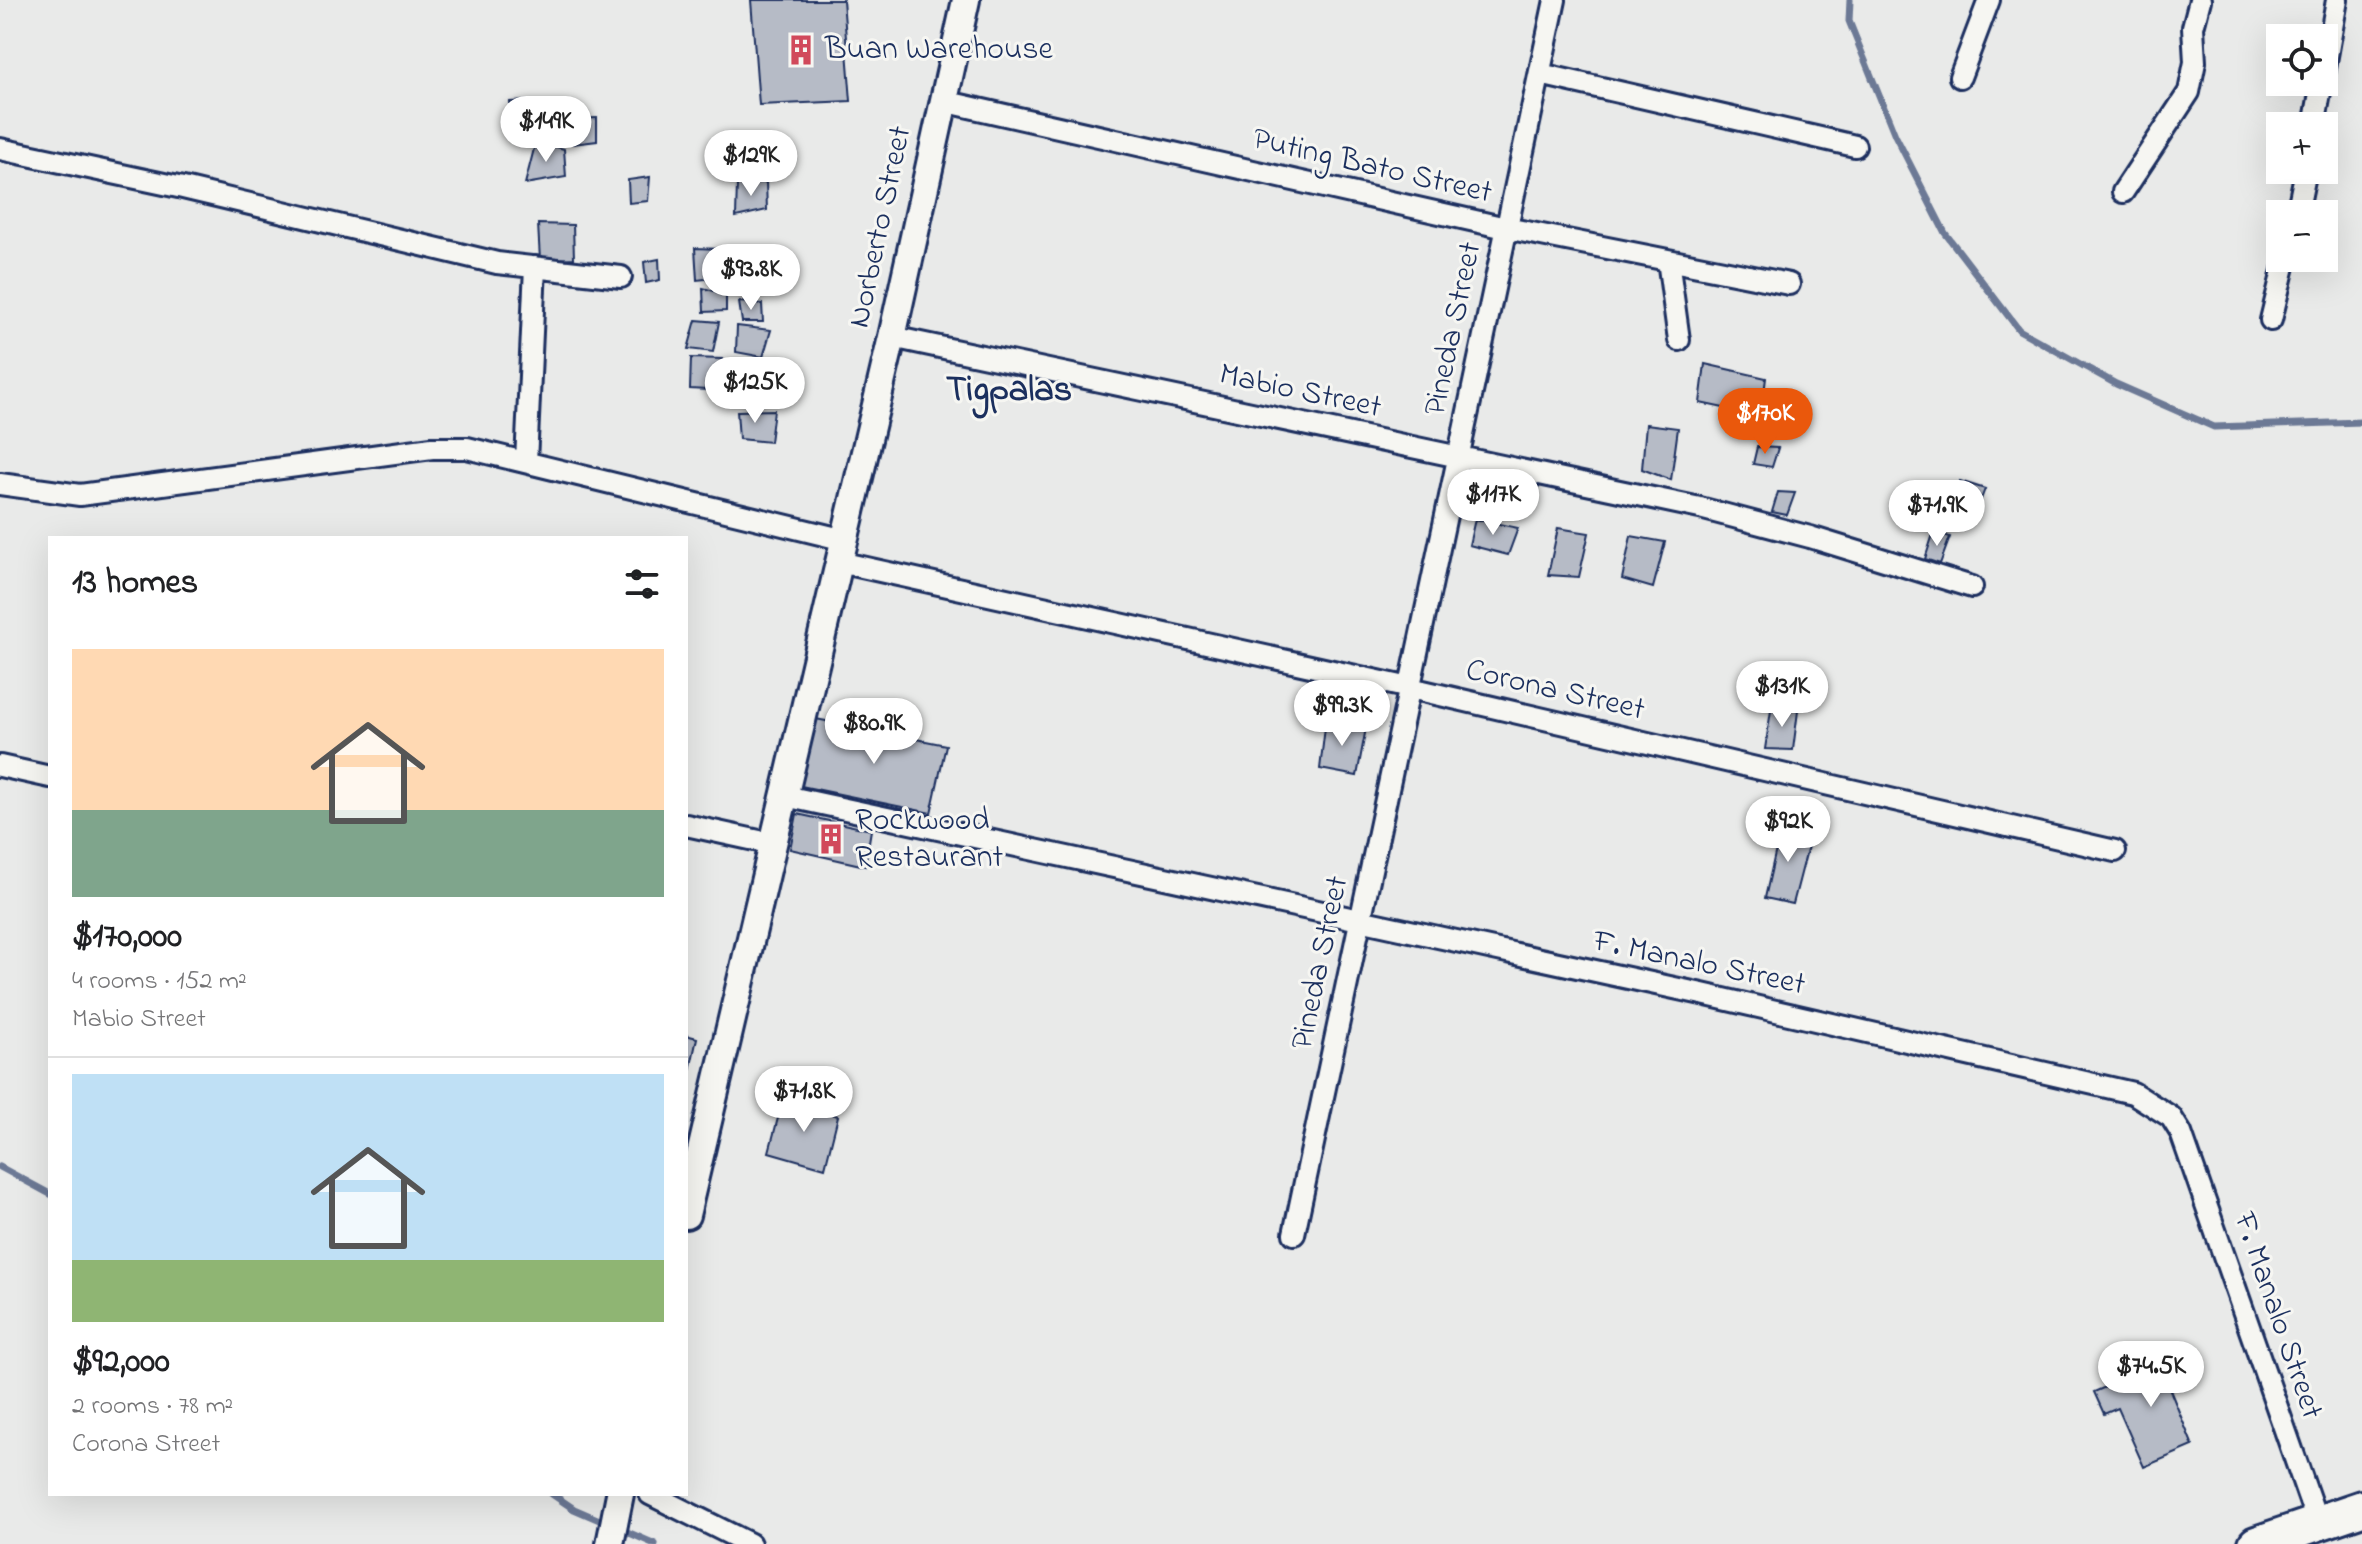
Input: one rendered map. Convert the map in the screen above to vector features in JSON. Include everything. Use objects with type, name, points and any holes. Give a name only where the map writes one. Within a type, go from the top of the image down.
[{"type":"highway","points":[[2256,1544],[2362,1508]]},
{"type":"main road","name":"Norberto Street","points":[[688,1206],[892,337],[966,0]]},
{"type":"main road","points":[[610,1544],[620,1496]]},
{"type":"street","name":"Pineda Street","points":[[1294,1234],[1555,0]]},
{"type":"street","points":[[1960,77],[1989,0]]},
{"type":"street","points":[[2123,192],[2189,92],[2195,62],[2193,27],[2200,0]]},
{"type":"street","points":[[2333,24],[2337,0]]},
{"type":"street","points":[[1540,74],[1855,146]]},
{"type":"street","name":"Puting Bato Street","points":[[943,101],[1506,228],[1789,284]]},
{"type":"street","points":[[0,149],[183,188],[497,263],[621,277]]},
{"type":"street","points":[[1668,260],[1679,340]]},
{"type":"street","points":[[526,462],[535,267]]},
{"type":"street","points":[[2271,320],[2283,272]]},
{"type":"street","name":"Mabio Street","points":[[892,337],[1700,508],[1810,537],[1972,587]]},
{"type":"street","name":"Corona Street","points":[[0,484],[80,495],[432,448],[467,448],[842,551],[1410,688],[2115,851]]},
{"type":"street","points":[[0,766],[48,777]]},
{"type":"street","name":"F. Manalo Street","points":[[785,796],[1360,923],[1702,994],[2133,1093],[2171,1117],[2181,1133],[2318,1524]]},
{"type":"street","points":[[688,825],[773,844]]},
{"type":"street","points":[[654,1496],[750,1544]]},
{"type":"building","name":"Buan Warehouse","points":[[751,0],[843,0],[851,101],[759,105]]},
{"type":"building","points":[[532,101],[529,129],[511,131],[510,102]]},
{"type":"building","points":[[597,118],[597,141],[573,144],[568,119]]},
{"type":"building","points":[[725,134],[747,135],[745,154],[728,158]]},
{"type":"building","points":[[536,141],[564,149],[566,177],[525,184]]},
{"type":"building","points":[[650,177],[648,201],[629,203],[628,180]]},
{"type":"building","points":[[766,182],[767,210],[736,217],[737,183]]},
{"type":"building","points":[[538,224],[573,225],[574,258],[540,260]]},
{"type":"building","points":[[695,248],[720,249],[714,278],[697,280]]},
{"type":"building","points":[[756,253],[752,288],[728,288],[725,255]]},
{"type":"building","points":[[659,259],[660,280],[646,283],[644,262]]},
{"type":"building","points":[[703,288],[726,294],[726,311],[704,312]]},
{"type":"building","points":[[739,302],[762,304],[763,322],[742,322]]},
{"type":"building","points":[[739,302],[762,304],[763,322],[742,322]]},
{"type":"building","points":[[696,320],[719,322],[713,352],[688,349]]},
{"type":"building","points":[[737,326],[771,330],[763,357],[736,352]]},
{"type":"building","points":[[691,358],[722,359],[724,391],[690,389]]},
{"type":"building","points":[[1705,364],[1766,378],[1761,416],[1700,403]]},
{"type":"building","points":[[774,410],[770,442],[739,439],[737,411]]},
{"type":"building","points":[[1646,424],[1678,428],[1671,480],[1642,469]]},
{"type":"building","points":[[1757,447],[1778,448],[1772,467],[1753,464]]},
{"type":"building","points":[[1960,481],[1985,489],[1974,517],[1952,509]]},
{"type":"building","points":[[1778,492],[1795,493],[1787,515],[1772,512]]},
{"type":"building","points":[[1475,519],[1518,528],[1508,555],[1469,545]]},
{"type":"building","points":[[1558,528],[1589,533],[1579,577],[1548,575]]},
{"type":"building","points":[[1934,531],[1950,537],[1940,564],[1925,559]]},
{"type":"building","points":[[1631,536],[1665,542],[1653,588],[1622,579]]},
{"type":"building","points":[[1772,704],[1798,711],[1793,750],[1765,749]]},
{"type":"building","points":[[816,719],[946,745],[931,813],[801,786]]},
{"type":"building","points":[[1326,719],[1366,728],[1357,776],[1320,769]]},
{"type":"building","name":"Rockwood Restaurant","points":[[797,814],[871,830],[865,866],[790,849]]},
{"type":"building","points":[[1781,827],[1813,827],[1793,904],[1765,898]]},
{"type":"building","points":[[688,1036],[697,1038],[688,1080]]},
{"type":"building","points":[[783,1099],[838,1116],[825,1168],[769,1152]]},
{"type":"building","points":[[2181,1354],[2192,1380],[2170,1390],[2193,1446],[2144,1467],[2118,1408],[2104,1414],[2094,1392]]},
{"type":"waterway","points":[[1850,0],[1849,21],[1895,135],[1945,233],[2019,330],[2116,384],[2214,427],[2362,422]]},
{"type":"waterway","points":[[0,1167],[48,1193]]},
{"type":"waterway","points":[[555,1496],[574,1509],[655,1544]]},
{"type":"place","name":"Buan Warehouse","points":[[801,50]]},
{"type":"place","name":"Rockwood Restaurant","points":[[831,839]]},
{"type":"district","name":"Tigpalas","points":[[1009,391]]}]
